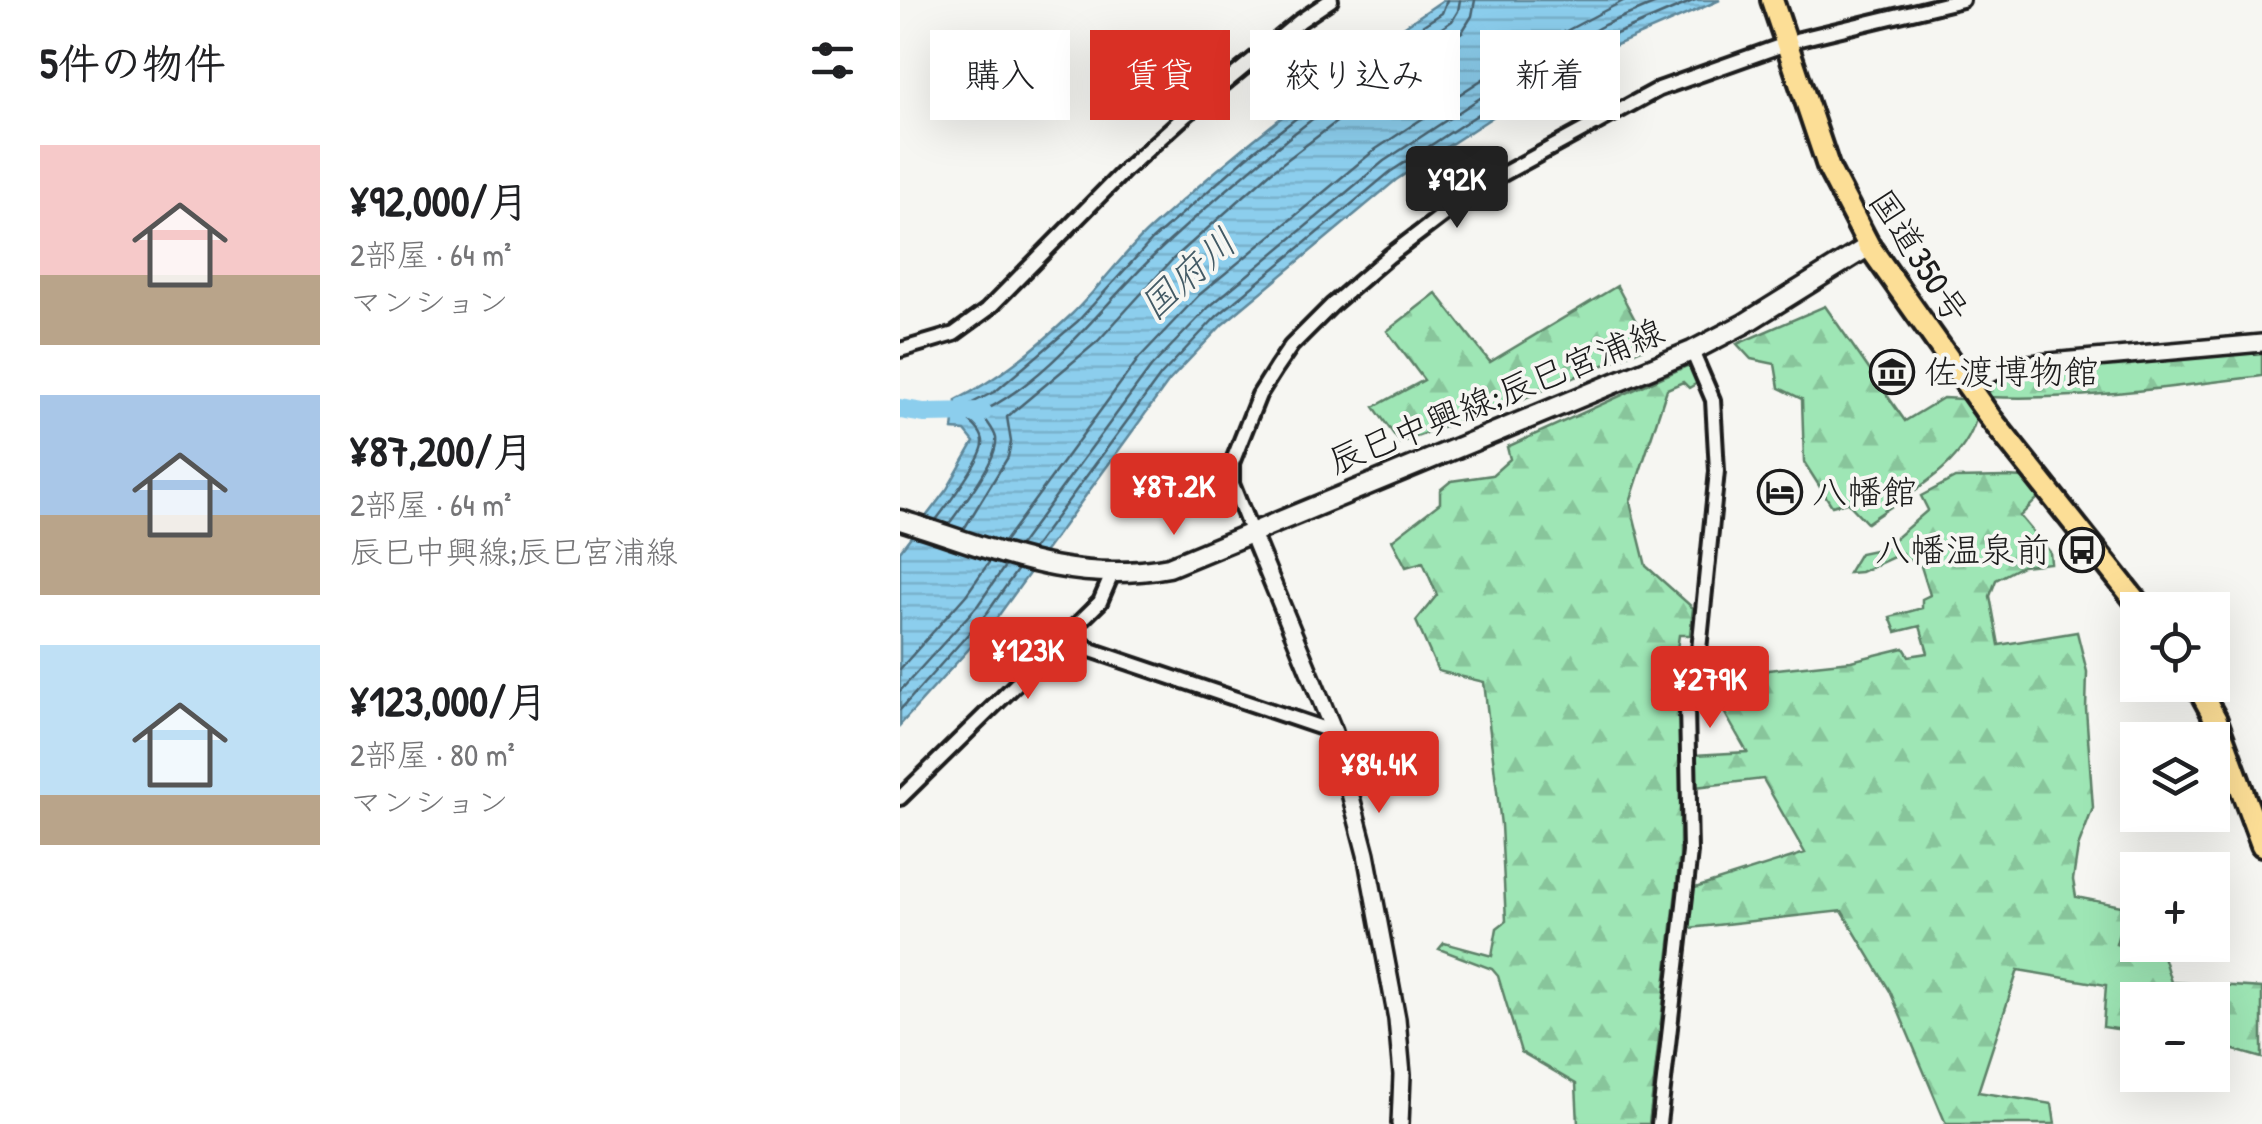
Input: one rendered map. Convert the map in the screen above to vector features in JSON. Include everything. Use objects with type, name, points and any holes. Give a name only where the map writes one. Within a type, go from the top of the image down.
[{"type":"highway","name":"国道350号","points":[[1772,0],[1829,169],[1869,246],[1968,388],[2129,592]]},
{"type":"highway","points":[[2206,702],[2260,834]]},
{"type":"main road","name":"辰巳中興線;辰巳宮浦線","points":[[900,520],[1038,564],[1106,574],[1169,566],[1692,351],[1744,324],[1869,246]]},
{"type":"street","points":[[900,350],[954,334],[987,310],[1186,115],[1331,0]]},
{"type":"street","points":[[1400,1124],[1402,1076],[1397,1019],[1366,854],[1334,732],[1232,484],[1232,463],[1239,438],[1292,346],[1389,256],[1480,186],[1659,89],[1785,40],[1962,0]]},
{"type":"street","points":[[1968,388],[1991,373],[2017,365],[2262,343]]},
{"type":"street","points":[[1659,1124],[1690,852],[1688,707],[1697,670],[1717,471],[1712,400],[1692,351]]},
{"type":"street","points":[[900,798],[1100,602],[1106,574]]},
{"type":"street","points":[[1067,632],[1091,650],[1334,732]]},
{"type":"green space","points":[[1617,286],[1649,346],[1484,415],[1400,443],[1374,407],[1424,380],[1387,331],[1436,293],[1490,362]]},
{"type":"green space","points":[[1825,306],[1905,421],[1943,398],[1962,399],[1976,419],[1959,452],[1946,466],[1867,523],[1847,502],[1832,506],[1804,462],[1802,399],[1779,388],[1775,364],[1751,359],[1737,344]]},
{"type":"green space","points":[[2262,352],[2262,376],[2091,395],[1988,397],[1990,388],[2001,378],[2042,371]]},
{"type":"green space","points":[[1691,364],[1699,382],[1689,388],[1683,382],[1667,389],[1630,502],[1646,566],[1693,608],[1690,635],[1679,635],[1671,691],[1680,703],[1680,857],[1649,1124],[1578,1124],[1576,1084],[1521,1052],[1498,976],[1492,969],[1439,949],[1444,943],[1492,956],[1497,928],[1506,921],[1501,825],[1484,682],[1438,671],[1416,621],[1437,595],[1423,562],[1406,567],[1392,540],[1440,503],[1440,490],[1451,481],[1492,475],[1510,459],[1507,447]]},
{"type":"green space","points":[[1955,478],[2023,478],[2039,497],[2020,516],[2050,552],[2051,563],[2022,566],[1996,580],[1990,596],[1999,645],[2077,632],[2087,672],[2093,808],[2078,847],[2073,880],[2076,897],[2120,906],[2116,944],[2120,945],[2120,962],[2165,962],[2171,982],[2120,982],[2120,1030],[2103,1027],[2106,985],[2018,970],[1978,1092],[2052,1104],[2055,1124],[1946,1124],[1890,991],[1842,911],[1689,928],[1692,889],[1805,853],[1763,779],[1695,787],[1695,755],[1747,752],[1707,682],[1760,677],[1768,670],[1851,661],[1904,648],[1909,656],[1928,653],[1920,626],[1896,632],[1890,617],[1922,608],[1922,599],[1930,595],[1919,560],[1907,561],[1902,553],[1861,572],[1848,573],[1860,553],[1884,548],[1928,510],[1921,496]]},
{"type":"green space","points":[[2230,986],[2262,988],[2262,1058],[2230,1049]]},
{"type":"water","name":"国府川","points":[[1443,0],[1720,0],[1620,43],[1620,30],[1480,30],[1480,120],[1488,120],[1396,180],[1223,324],[1169,381],[996,619],[900,725],[900,551],[947,489],[974,442],[965,431],[953,430],[956,400],[1002,372],[1045,338],[1082,304],[1149,230],[1279,120],[1460,120],[1460,30],[1399,30]]},
{"type":"waterway","points":[[900,409],[924,413],[982,412]]},
{"type":"place","name":"佐渡博物館","points":[[1892,372]]},
{"type":"place","name":"八幡館","points":[[1780,492]]},
{"type":"place","name":"八幡温泉前","points":[[2082,550]]}]
